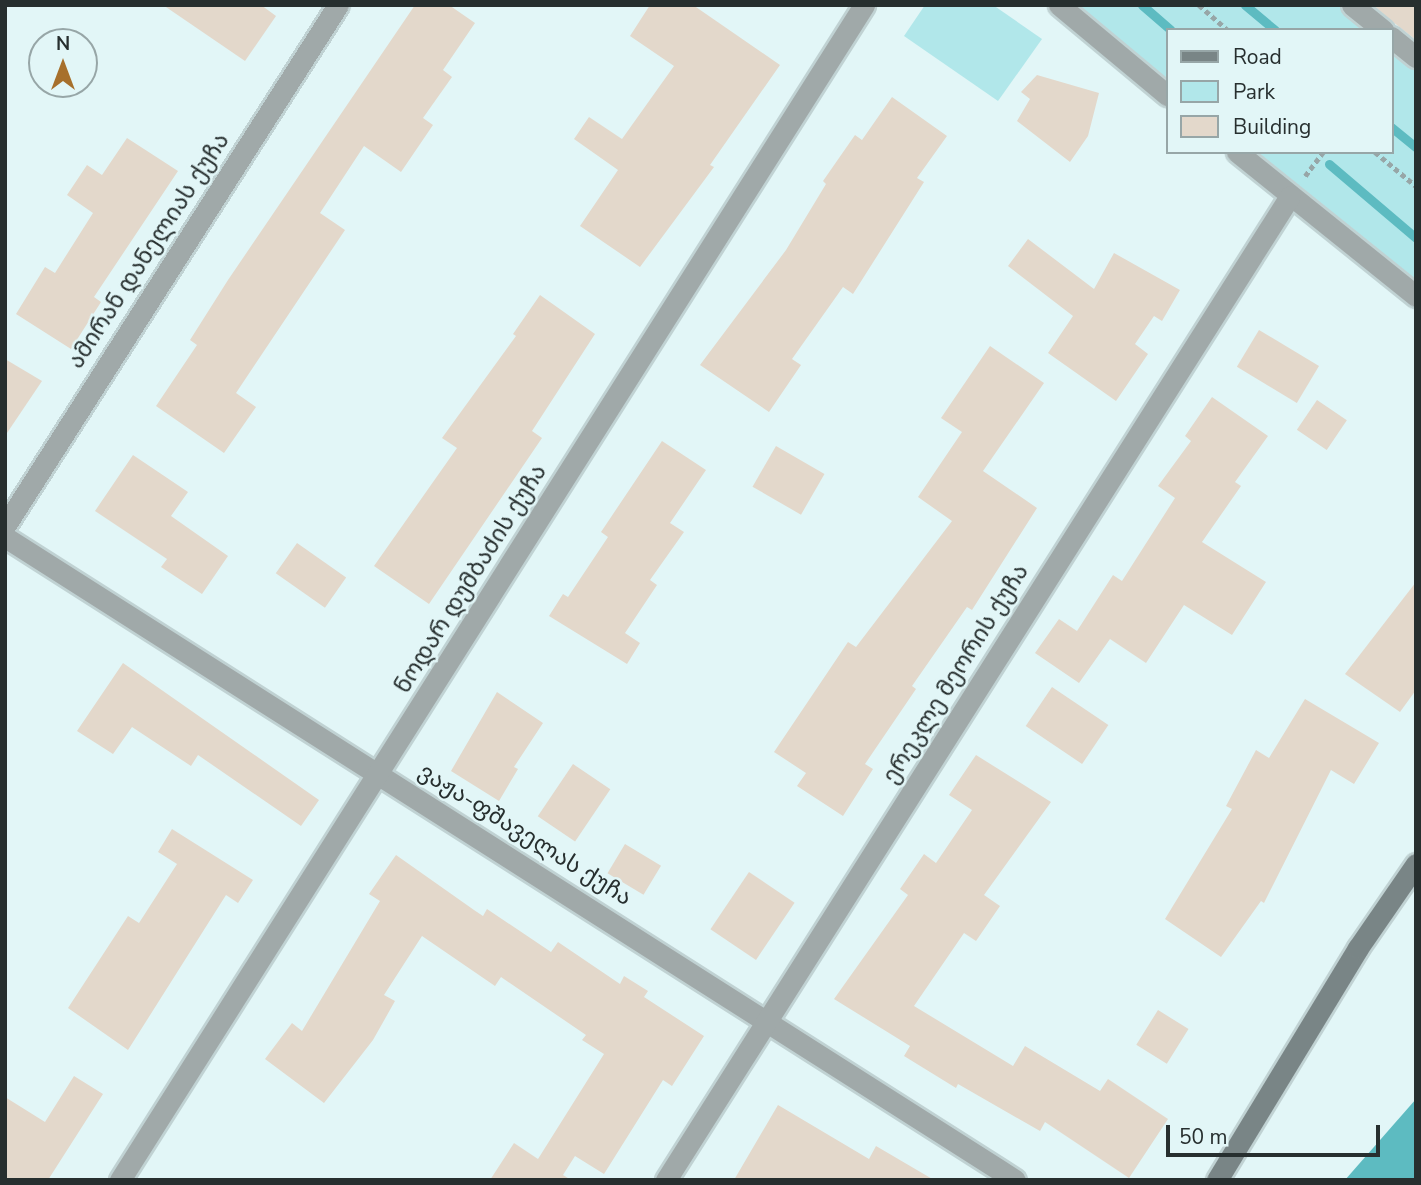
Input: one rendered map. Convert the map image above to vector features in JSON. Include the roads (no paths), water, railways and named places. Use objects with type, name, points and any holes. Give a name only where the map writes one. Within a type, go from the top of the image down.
[{"type":"street","name":"ნოდარ დუმბაძის ქუჩა","points":[[120,1180],[864,5]]},
{"type":"street","points":[[1059,5],[1166,94]]},
{"type":"street","points":[[1352,5],[1380,28]]},
{"type":"street","name":"ამირან დანელიას ქუჩა","points":[[5,526],[331,8]]},
{"type":"street","points":[[1393,39],[1416,57]]},
{"type":"street","points":[[1239,154],[1416,296]]},
{"type":"street","name":"ერეკლე მეორის ქუჩა","points":[[666,1180],[1290,196]]},
{"type":"street","name":"ვაჟა-ფშაველას ქუჩა","points":[[5,537],[1015,1180]]},
{"type":"street","points":[[1217,1180],[1358,948],[1416,864]]},
{"type":"waterway","points":[[1142,5],[1169,28]]},
{"type":"waterway","points":[[1245,5],[1273,28]]},
{"type":"waterway","points":[[1393,129],[1416,147]]},
{"type":"waterway","points":[[1329,164],[1416,238]]}]
